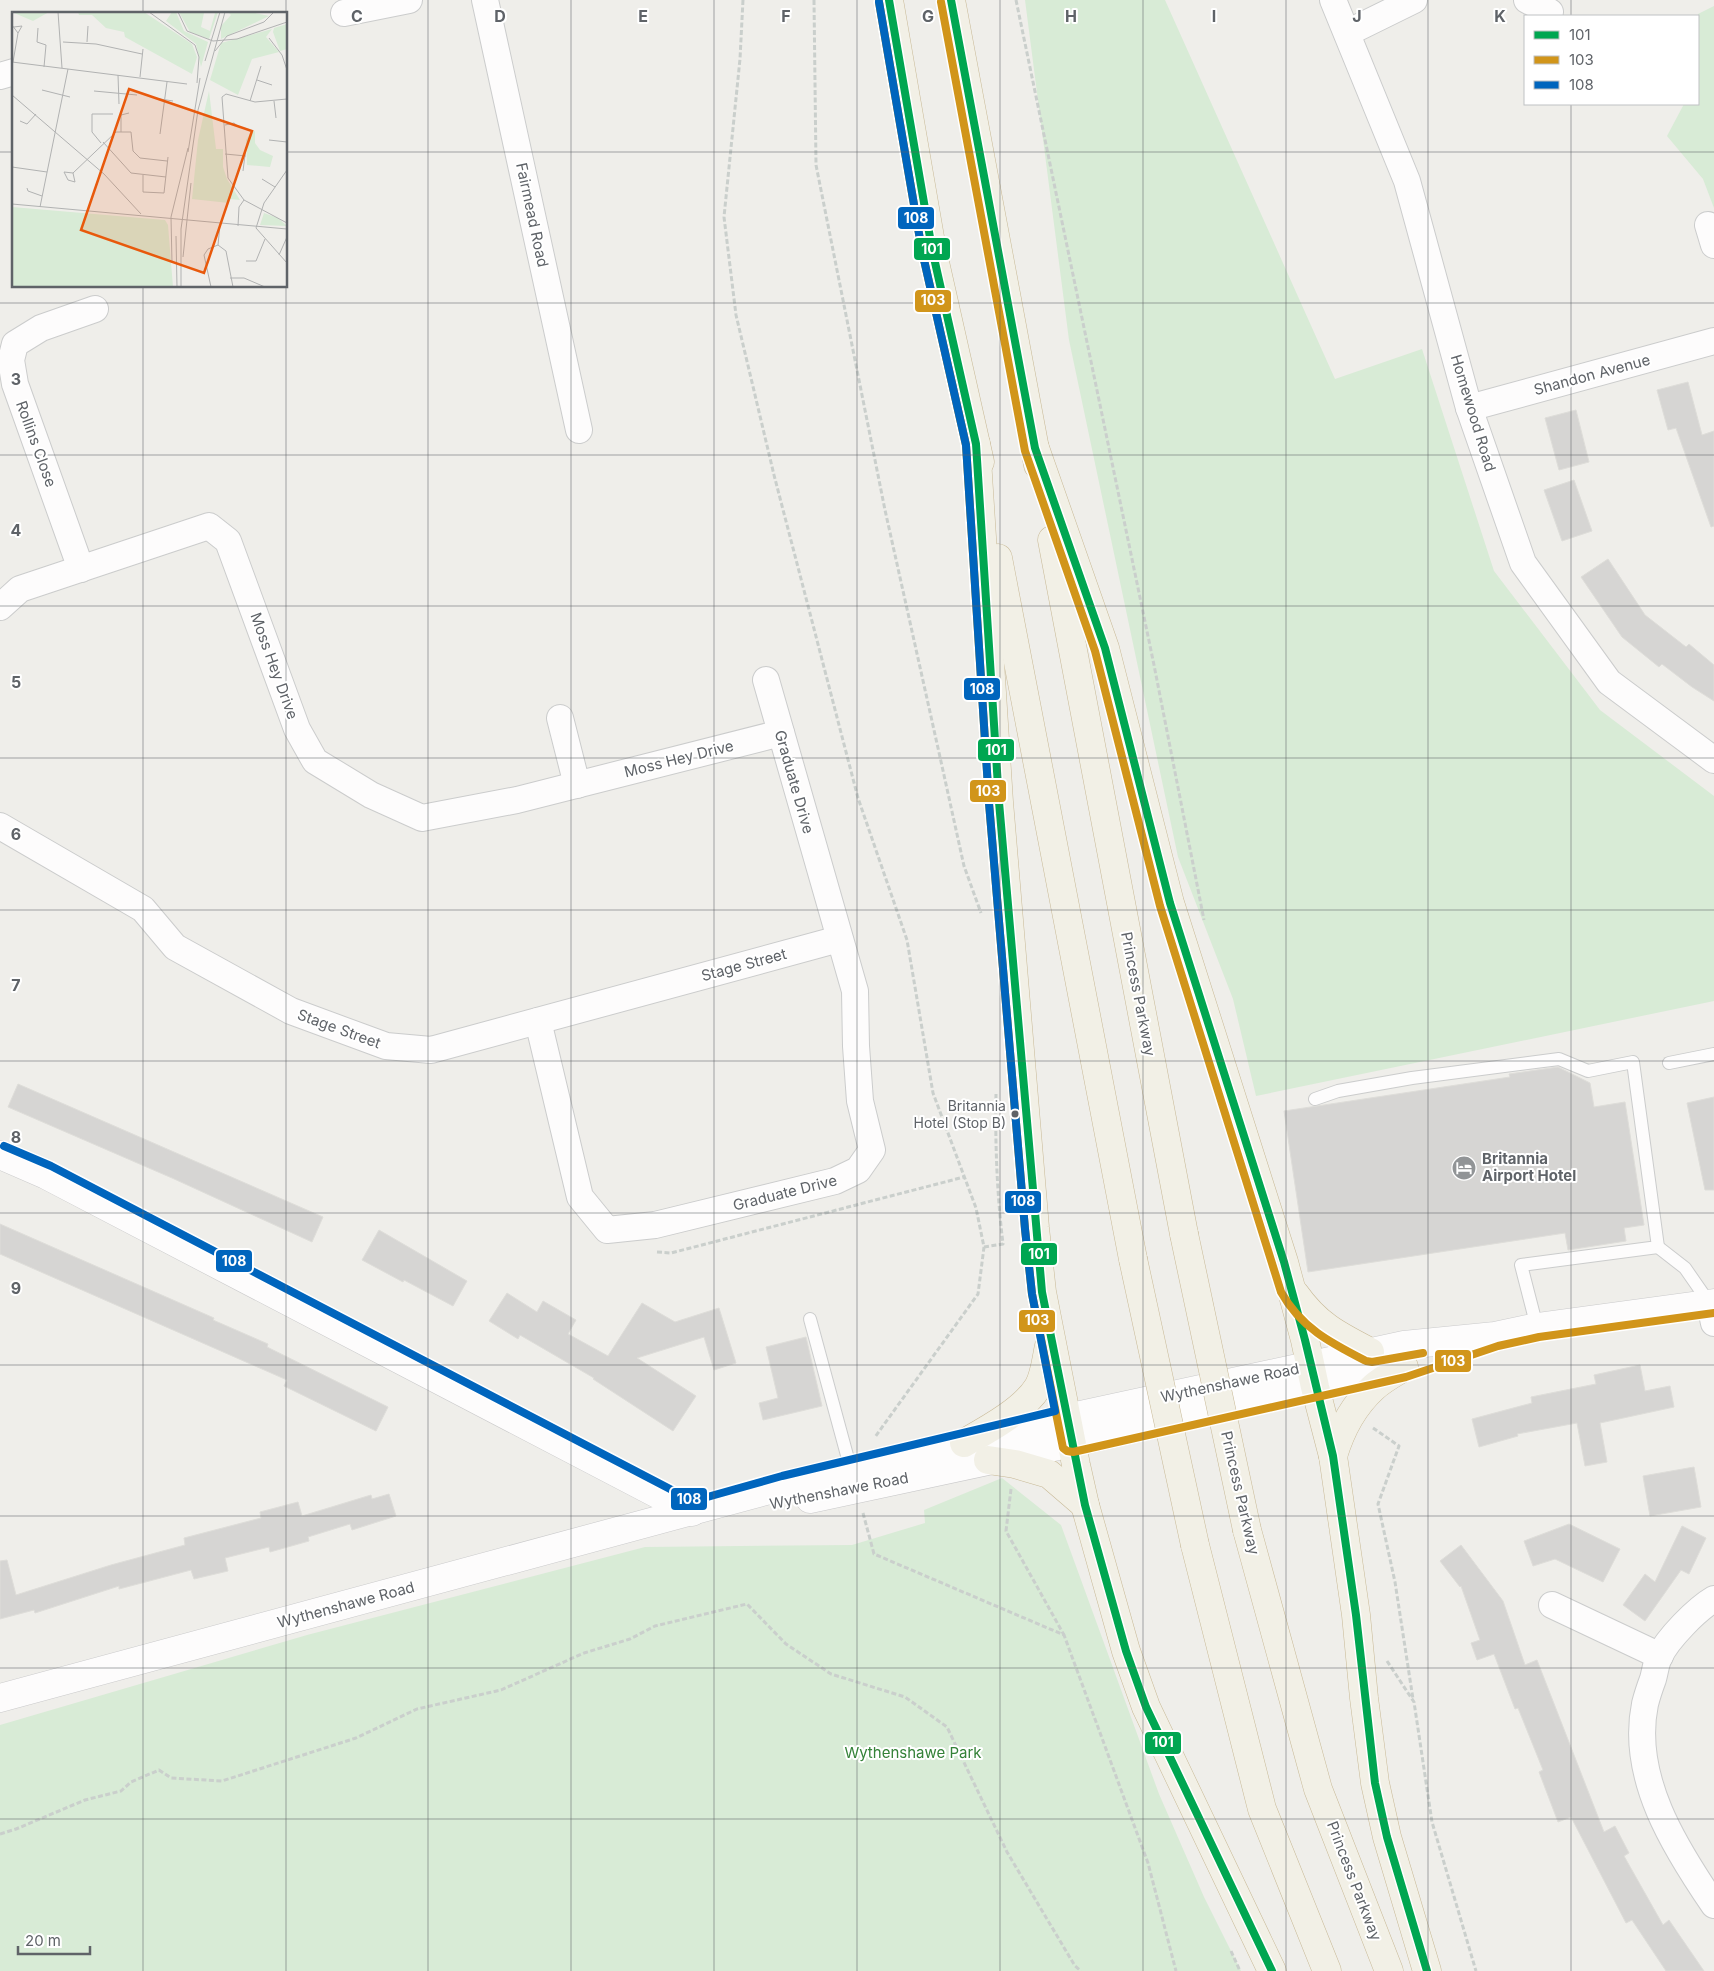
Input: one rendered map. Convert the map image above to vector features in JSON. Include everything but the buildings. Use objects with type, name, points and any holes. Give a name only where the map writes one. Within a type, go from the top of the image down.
[{"type":"highway","points":[[889,0],[932,249],[976,444],[1133,1259],[1195,1546],[1262,1809],[1327,1971]]},
{"type":"highway","name":"Princess Parkway","points":[[951,0],[1184,1234],[1247,1530],[1318,1789],[1389,1971]]},
{"type":"highway","points":[[976,444],[999,802],[1042,1292],[1085,1505],[1126,1651],[1146,1707],[1272,1971]]},
{"type":"highway","points":[[1035,448],[1105,648],[1170,904],[1291,1289],[1333,1456],[1356,1615],[1364,1698],[1376,1783],[1389,1846],[1427,1971]]},
{"type":"highway","points":[[1291,1289],[1306,1309],[1328,1330],[1370,1352]]},
{"type":"highway","points":[[964,1443],[1004,1420],[1038,1388],[1051,1337]]},
{"type":"highway","points":[[1333,1456],[1340,1434],[1352,1412],[1375,1386],[1404,1367]]},
{"type":"highway","points":[[1002,1462],[1049,1474],[1085,1505]]},
{"type":"main road","points":[[0,1155],[46,1175],[692,1512]]},
{"type":"main road","points":[[1495,1336],[1538,1327],[1713,1310]]},
{"type":"main road","name":"Wythenshawe Road","points":[[853,1479],[964,1443],[1069,1430],[1312,1376],[1404,1367],[1495,1336]]},
{"type":"main road","name":"Wythenshawe Road","points":[[1312,1376],[1370,1352],[1404,1345],[1495,1336]]},
{"type":"main road","name":"Wythenshawe Road","points":[[0,1698],[784,1486],[1002,1462],[1069,1430]]},
{"type":"street","points":[[344,13],[409,0]]},
{"type":"street","name":"Fairmead Road","points":[[485,0],[579,430]]},
{"type":"street","name":"Homewood Road","points":[[1333,0],[1408,180],[1469,408],[1523,564],[1608,682],[1714,760]]},
{"type":"street","points":[[1347,33],[1414,0]]},
{"type":"street","points":[[1528,0],[1550,12]]},
{"type":"street","name":"Rollins Close","points":[[80,569],[15,384],[11,360],[15,344],[41,328],[95,309]]},
{"type":"street","name":"Shandon Avenue","points":[[1469,408],[1714,341]]},
{"type":"street","name":"Moss Hey Drive","points":[[0,607],[20,589],[209,526],[228,541],[297,729],[316,761],[371,795],[422,818],[517,800],[780,733]]},
{"type":"street","name":"Graduate Drive","points":[[538,1021],[580,1197],[607,1230],[655,1225],[835,1182],[858,1170],[872,1150],[860,1101],[855,992],[766,680]]},
{"type":"street","points":[[560,718],[577,785]]},
{"type":"street","name":"Stage Street","points":[[0,826],[143,909],[175,947],[212,969],[291,1011],[386,1046],[431,1050],[839,939]]},
{"type":"street","points":[[1714,1599],[1703,1605],[1681,1628],[1660,1656],[1645,1705],[1643,1748],[1652,1792],[1668,1831],[1686,1865],[1714,1905]]},
{"type":"street","points":[[1552,1605],[1660,1656]]},
{"type":"lane","points":[[1669,1063],[1714,1054]]},
{"type":"lane","points":[[1315,1099],[1338,1091],[1412,1078],[1559,1059],[1588,1071],[1633,1062],[1658,1246],[1685,1268],[1713,1310]]},
{"type":"lane","points":[[1538,1327],[1520,1265],[1658,1246]]},
{"type":"lane","points":[[810,1319],[853,1479]]},
{"type":"path","points":[[743,0],[740,59],[724,217],[736,315],[776,484],[858,798],[907,940],[932,1093],[976,1208],[984,1247],[978,1294],[853,1479],[874,1554],[1064,1635]]},
{"type":"path","points":[[814,0],[816,165],[883,500],[964,866],[982,918]]},
{"type":"path","points":[[1016,0],[1152,656],[1204,913],[1204,922]]},
{"type":"path","points":[[1369,1426],[1399,1446],[1378,1504],[1395,1582],[1432,1822],[1476,1971]]},
{"type":"path","points":[[1002,1462],[1006,1531],[1064,1635],[1148,1863],[1176,1971]]},
{"type":"path","points":[[0,1834],[85,1800],[121,1791],[131,1782],[159,1770],[172,1778],[222,1782],[356,1738],[417,1708],[502,1690],[584,1653],[630,1638],[655,1626],[747,1604],[786,1644],[831,1674],[905,1697],[947,1727],[1007,1852],[1074,1966],[1081,1971]]},
{"type":"path","points":[[1382,1654],[1414,1702]]},
{"type":"green space","points":[[1025,0],[1165,0],[1335,379],[1422,349],[1494,571],[1600,710],[1714,796],[1714,1001],[1256,1096],[1233,999],[1178,857],[1069,340]]},
{"type":"green space","points":[[1714,6],[1714,208],[1703,179],[1667,136],[1683,105],[1699,105],[1698,14]]},
{"type":"green space","name":"Wythenshawe Park","points":[[1002,1478],[1061,1525],[1159,1794],[1204,1897],[1241,1971],[0,1971],[0,1725],[307,1635],[645,1547],[852,1545],[925,1523],[924,1510]]},
{"type":"transit line","name":"101","points":[[889,0],[932,249],[976,444],[999,802],[1042,1292],[1085,1505],[1126,1651],[1146,1707],[1272,1971]]},
{"type":"transit line","name":"101","points":[[951,0],[1035,448],[1105,648],[1170,903],[1284,1262],[1305,1340],[1333,1456],[1356,1615],[1375,1783],[1387,1837],[1427,1971]]},
{"type":"transit line","name":"103","points":[[879,2],[922,251],[966,445],[989,803],[1025,1229],[1032,1294],[1063,1448],[1073,1452],[1406,1377],[1498,1346],[1539,1337],[1714,1313]]},
{"type":"transit line","name":"108","points":[[4,1146],[51,1166],[693,1501],[782,1476],[1055,1411],[1032,1294],[1025,1229],[989,803],[966,445],[922,251],[879,2]]},
{"type":"transit line","name":"103","points":[[941,2],[1025,451],[1095,651],[1160,906],[1281,1292],[1289,1305],[1307,1325],[1329,1341],[1366,1361],[1372,1362],[1423,1353]]},
{"type":"place","name":"Britannia Hotel (Stop B)","points":[[1015,1114]]},
{"type":"place","name":"Britannia Airport Hotel","points":[[1464,1168]]}]
